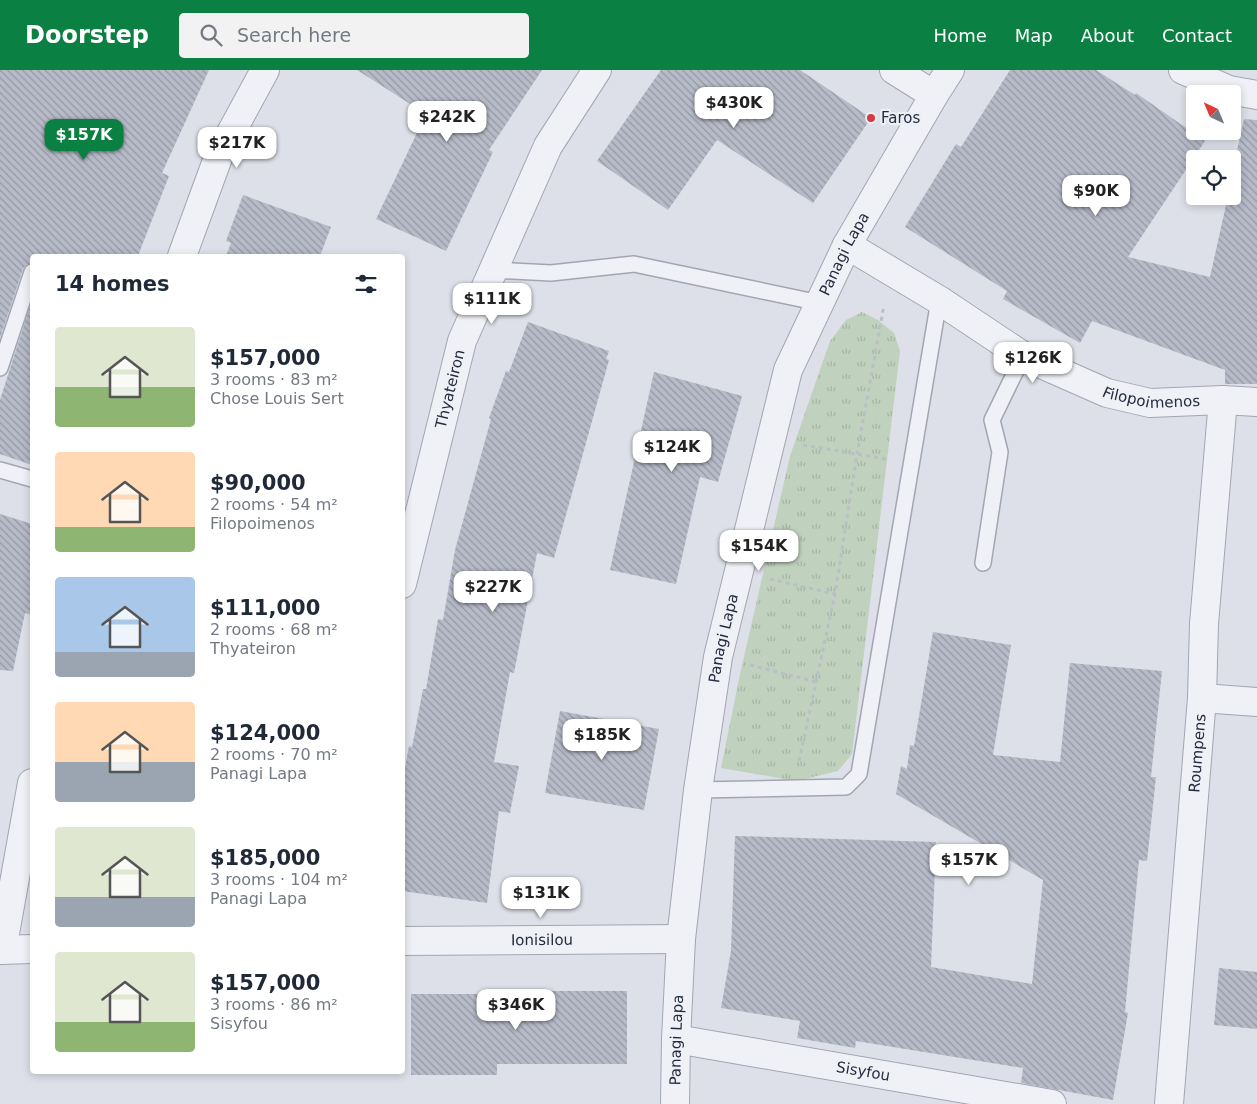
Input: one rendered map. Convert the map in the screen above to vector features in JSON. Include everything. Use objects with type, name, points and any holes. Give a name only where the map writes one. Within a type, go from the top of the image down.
[{"type":"street","points":[[183,254],[219,155],[266,70]]},
{"type":"street","name":"Thyateiron","points":[[405,572],[462,340],[548,146],[597,70]]},
{"type":"street","points":[[894,70],[934,94]]},
{"type":"street","name":"Panagi Lapa","points":[[675,1104],[681,939],[698,790],[718,657],[788,370],[847,245],[934,94],[950,70]]},
{"type":"street","points":[[1183,70],[1229,90],[1257,95]]},
{"type":"street","name":"Filopoimenos","points":[[847,245],[939,300],[1022,356],[1107,393],[1150,404],[1223,400],[1257,402]]},
{"type":"street","name":"Roumpens","points":[[1169,1104],[1202,698],[1204,624],[1223,400]]},
{"type":"street","points":[[1202,698],[1257,702]]},
{"type":"street","points":[[30,794],[1,950],[30,949]]},
{"type":"street","name":"Ionisilou","points":[[405,941],[681,939]]},
{"type":"street","name":"Sisyfou","points":[[676,1040],[1052,1104]]},
{"type":"lane","points":[[493,270],[551,273],[634,264],[820,303]]},
{"type":"lane","points":[[0,368],[30,278]]},
{"type":"lane","points":[[698,790],[846,787],[859,774],[939,300]]},
{"type":"lane","points":[[982,563],[1000,452],[992,420],[1022,356]]},
{"type":"lane","points":[[0,470],[30,478]]},
{"type":"path","points":[[793,788],[835,594],[857,454],[891,271]]},
{"type":"path","points":[[770,440],[911,463]]},
{"type":"path","points":[[738,572],[835,594]]},
{"type":"path","points":[[718,657],[816,682]]},
{"type":"green space","points":[[862,312],[878,320],[894,333],[900,351],[852,754],[838,771],[796,781],[721,768],[740,674],[790,456],[830,341],[846,320]]},
{"type":"building","points":[[0,70],[209,70],[162,173],[169,176],[139,254],[30,254],[30,264],[23,269],[0,338]]},
{"type":"building","points":[[357,70],[542,70],[489,150],[493,152],[446,251],[376,219],[426,114]]},
{"type":"building","points":[[661,70],[800,70],[871,118],[813,203],[717,140],[668,210],[597,161]]},
{"type":"building","points":[[1010,70],[1096,70],[1135,95],[1136,93],[1186,128],[1186,140],[1205,141],[1199,150],[1186,150],[1186,170],[1128,257],[1210,277],[1226,205],[1241,205],[1241,150],[1237,150],[1239,140],[1241,140],[1244,119],[1257,120],[1257,384],[1225,384],[1225,370],[1092,321],[1080,343],[1003,299],[1007,291],[905,227],[956,144],[961,147]]},
{"type":"building","points":[[243,195],[331,227],[321,254],[227,254],[231,243],[226,241]]},
{"type":"building","points":[[30,306],[30,464],[0,454],[0,400]]},
{"type":"building","points":[[528,322],[609,351],[606,359],[609,360],[554,558],[537,553],[514,673],[510,672],[494,762],[519,766],[510,813],[499,811],[487,903],[405,891],[405,768],[409,746],[412,747],[423,689],[426,689],[438,619],[443,620],[455,550],[491,419],[489,418],[506,371],[509,372]]},
{"type":"building","points":[[654,372],[742,396],[718,482],[700,477],[676,584],[610,570]]},
{"type":"building","points":[[0,514],[30,523],[30,614],[25,613],[13,671],[0,670]]},
{"type":"building","points":[[933,632],[1011,645],[993,755],[1060,762],[1070,663],[1162,671],[1151,777],[1156,777],[1147,861],[1139,860],[1125,1012],[1128,1013],[1113,1100],[1021,1083],[1023,1068],[856,1041],[855,1048],[797,1038],[800,1021],[721,1008],[731,951],[735,836],[936,842],[931,967],[1032,984],[1043,880],[896,794],[901,766],[907,769],[910,745],[914,746]]},
{"type":"building","points":[[560,711],[659,729],[644,810],[545,793]]},
{"type":"building","points":[[1219,968],[1257,972],[1257,1029],[1214,1025]]},
{"type":"building","points":[[538,991],[627,991],[627,1064],[497,1064],[497,1075],[411,1075],[411,994],[538,994]]},
{"type":"place","name":"Faros","points":[[871,118]]}]
